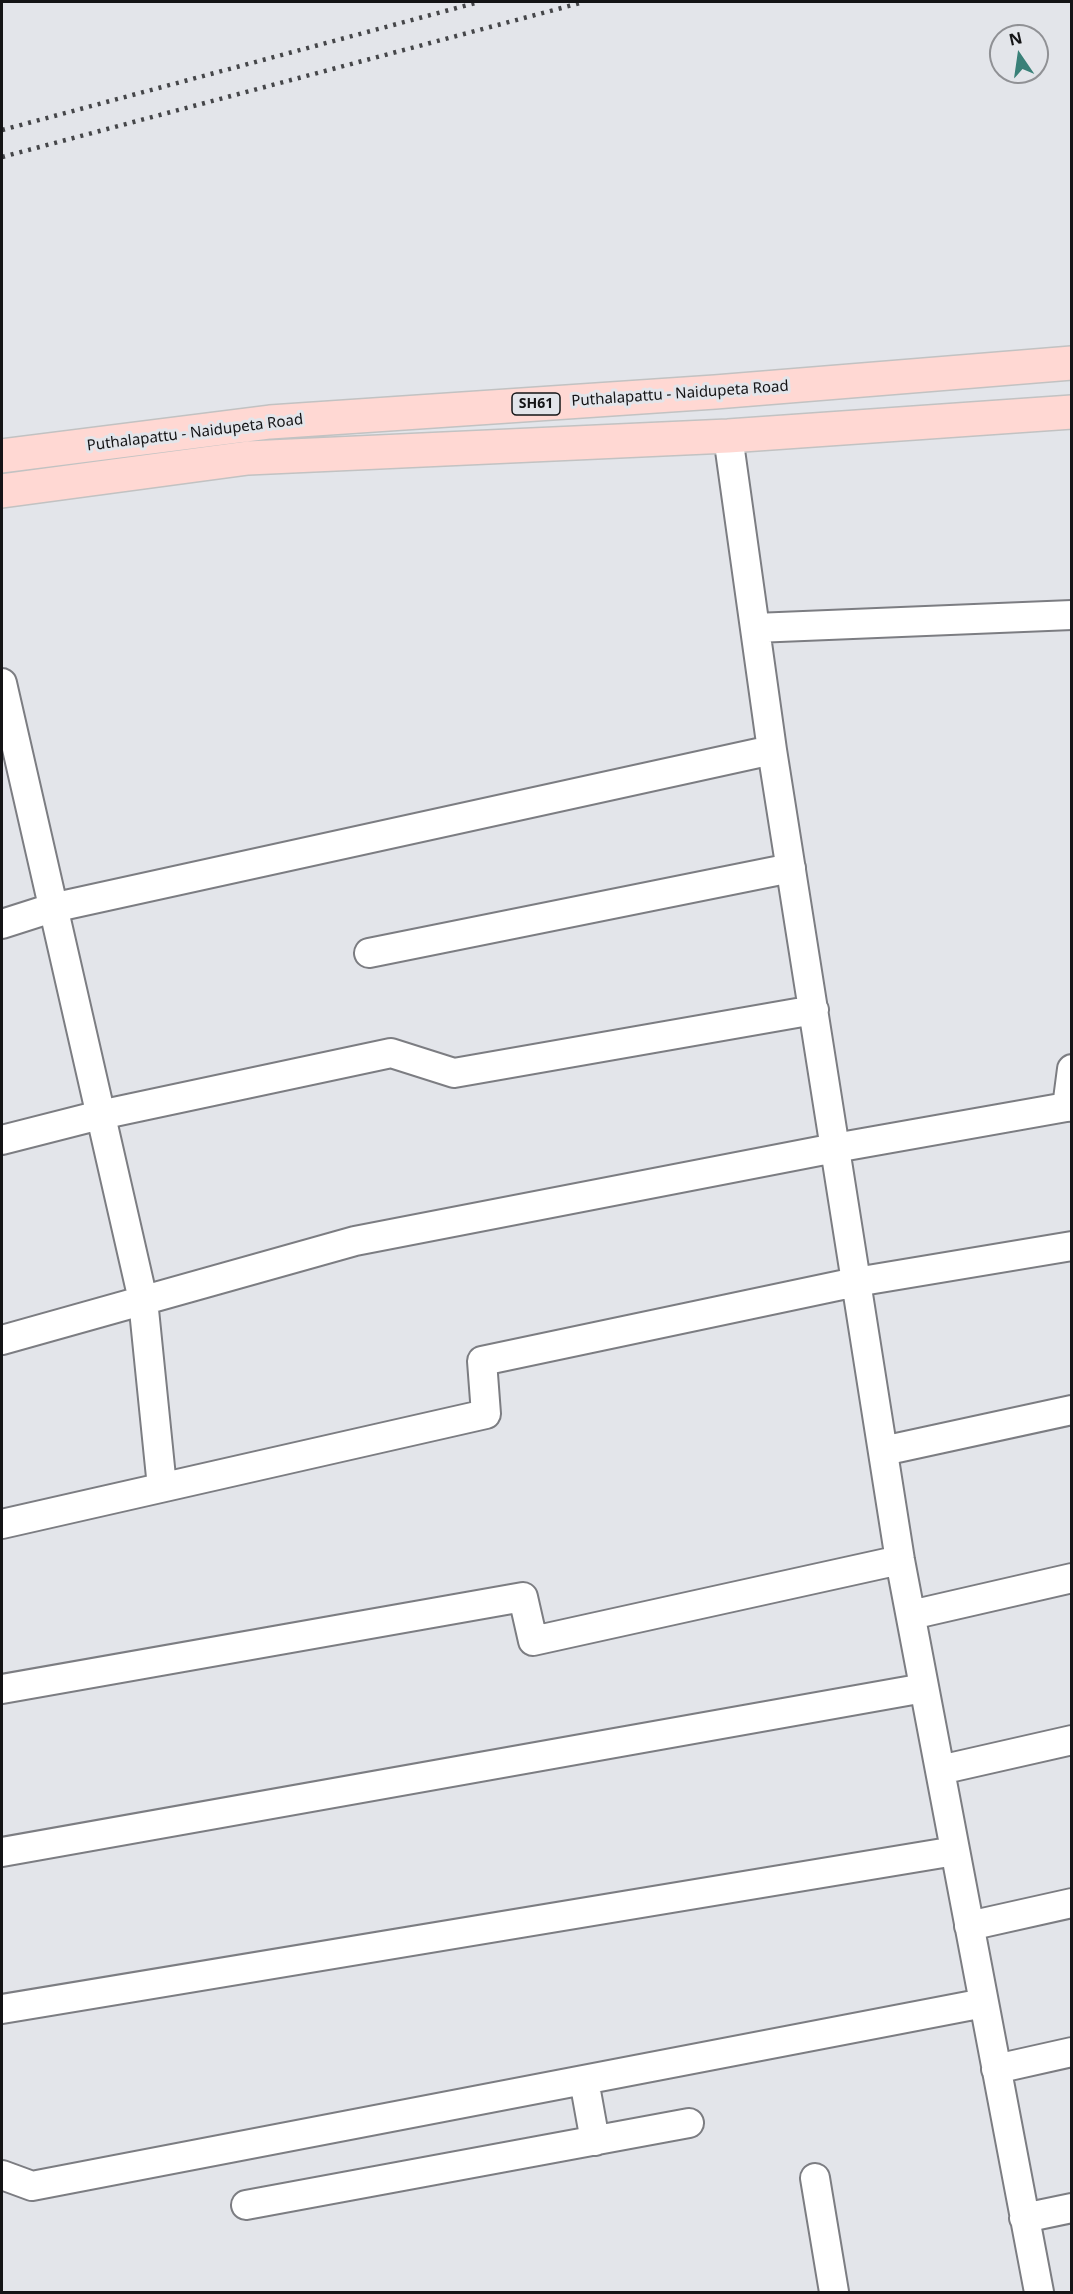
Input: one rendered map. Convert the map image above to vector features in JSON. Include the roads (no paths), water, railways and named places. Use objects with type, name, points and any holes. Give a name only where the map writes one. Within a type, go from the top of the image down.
[{"type":"main road","name":"Puthalapattu - Naidupeta Road","points":[[2,456],[270,422],[715,392],[1071,363]]},
{"type":"main road","name":"Puthalapattu - Naidupeta Road","points":[[2,491],[248,458],[728,436],[1071,412]]},
{"type":"street","points":[[728,436],[790,868],[900,1560],[1039,2292]]},
{"type":"street","points":[[755,628],[1071,615]]},
{"type":"street","points":[[2,682],[8,746],[52,908],[143,1300],[162,1487]]},
{"type":"street","points":[[2,924],[52,908],[772,750]]},
{"type":"street","points":[[369,953],[790,868]]},
{"type":"street","points":[[2,1140],[100,1115],[391,1053],[454,1073],[813,1010]]},
{"type":"street","points":[[2,1340],[355,1241],[835,1148],[1069,1106],[1071,1069]]},
{"type":"street","points":[[2,1524],[486,1414],[482,1361],[856,1282],[1071,1246]]},
{"type":"street","points":[[883,1450],[1071,1410]]},
{"type":"street","points":[[2,1689],[523,1597],[533,1641],[900,1560]]},
{"type":"street","points":[[911,1615],[1071,1578]]},
{"type":"street","points":[[2,1852],[924,1688]]},
{"type":"street","points":[[940,1770],[1071,1740]]},
{"type":"street","points":[[2,2009],[955,1851]]},
{"type":"street","points":[[969,1926],[1071,1904]]},
{"type":"street","points":[[2,2175],[32,2186],[984,2003]]},
{"type":"street","points":[[996,2069],[1071,2052]]},
{"type":"street","points":[[584,2080],[595,2141]]},
{"type":"street","points":[[246,2205],[689,2123]]},
{"type":"street","points":[[815,2178],[834,2292]]},
{"type":"street","points":[[1024,2218],[1071,2208]]},
{"type":"railway","points":[[2,130],[479,2]]},
{"type":"railway","points":[[2,157],[584,2]]}]
